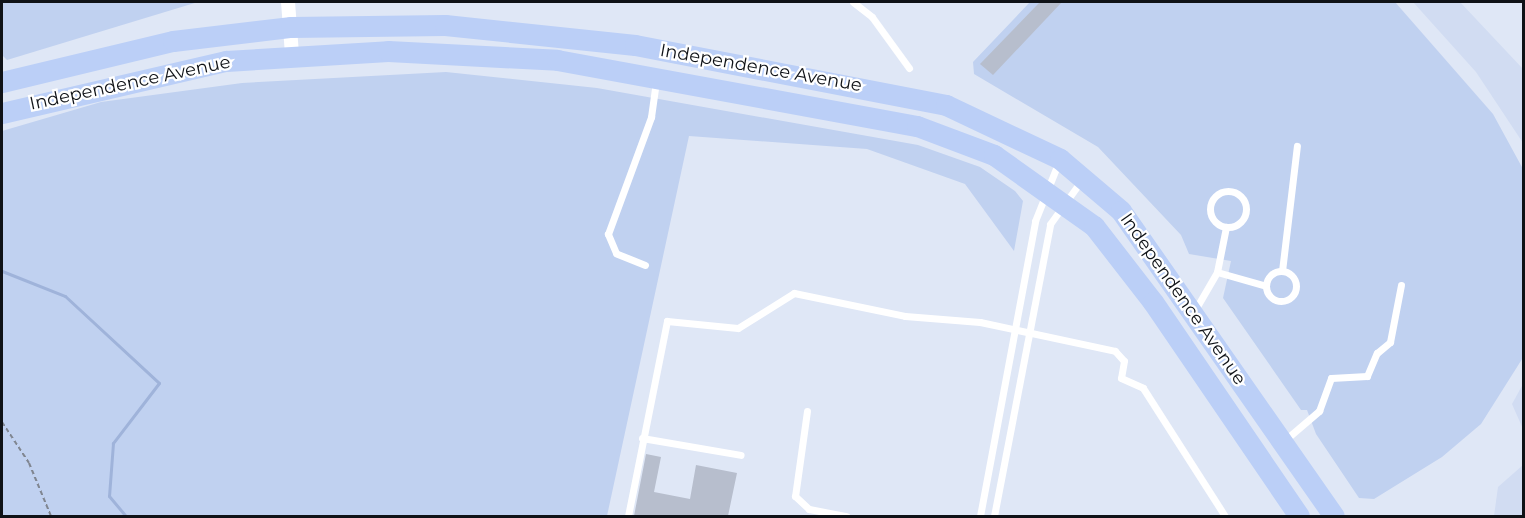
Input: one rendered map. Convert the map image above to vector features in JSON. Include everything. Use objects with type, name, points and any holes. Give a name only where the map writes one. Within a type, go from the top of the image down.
[{"type":"main road","name":"Independence Avenue","points":[[2,82],[38,71],[173,41],[291,27],[446,26],[635,45],[917,96],[985,120],[1060,159],[1085,176],[1121,211],[1194,311],[1334,516]]},
{"type":"main road","name":"Independence Avenue","points":[[2,113],[42,101],[178,70],[292,54],[480,53],[657,75],[917,126],[994,155],[1046,188],[1094,226],[1122,260],[1299,516]]},
{"type":"street","points":[[288,2],[292,54]]},
{"type":"lane","points":[[853,2],[872,17],[909,68]]},
{"type":"lane","points":[[645,265],[616,253],[608,234],[651,117],[657,75]]},
{"type":"lane","points":[[1282,271],[1297,146]]},
{"type":"lane","points":[[980,516],[1015,330],[1046,188],[1060,159]]},
{"type":"lane","points":[[994,516],[1050,224],[1085,176]]},
{"type":"lane","points":[[1226,190],[1243,198],[1246,212],[1238,224],[1226,227],[1213,220],[1209,207],[1226,190]]},
{"type":"lane","points":[[1194,311],[1217,272],[1226,227]]},
{"type":"lane","points":[[1217,272],[1266,286],[1274,299],[1292,296],[1295,281],[1282,271]]},
{"type":"lane","points":[[1266,286],[1272,274],[1282,271]]},
{"type":"lane","points":[[1283,441],[1319,411],[1331,378],[1367,376],[1377,353],[1390,342],[1401,285]]},
{"type":"lane","points":[[628,516],[642,438],[670,318],[738,327],[794,293],[1029,332],[1120,354],[1121,378],[1143,388],[1225,516]]},
{"type":"lane","points":[[807,411],[795,496],[809,509],[846,516]]},
{"type":"lane","points":[[642,438],[741,455]]},
{"type":"path","points":[[2,422],[29,463],[51,516]]},
{"type":"shaded area","points":[[2,2],[198,2],[7,60],[2,55]]},
{"type":"shaded area","points":[[1030,2],[1395,2],[1493,114],[1523,169],[1524,356],[1481,424],[1442,457],[1374,499],[1359,498],[1316,434],[1307,410],[1301,410],[1223,298],[1231,261],[1189,254],[1181,235],[1098,147],[974,74],[973,62]]},
{"type":"shaded area","points":[[1413,2],[1460,2],[1523,69],[1523,143],[1476,72]]},
{"type":"shaded area","points":[[446,72],[597,88],[918,145],[980,167],[1015,191],[1023,201],[1014,251],[965,184],[867,149],[689,136],[607,516],[2,516],[2,131],[101,102],[242,83]]},
{"type":"shaded area","points":[[1523,384],[1523,429],[1512,404]]},
{"type":"shaded area","points":[[1523,465],[1523,516],[1494,516],[1498,487]]},
{"type":"building","points":[[1040,2],[1062,2],[993,75],[980,64]]},
{"type":"building","points":[[646,454],[661,457],[654,492],[690,499],[696,465],[737,473],[728,516],[634,516]]},
{"type":"waterway","points":[[2,271],[65,296],[159,383],[113,443],[109,496],[126,516]]}]
